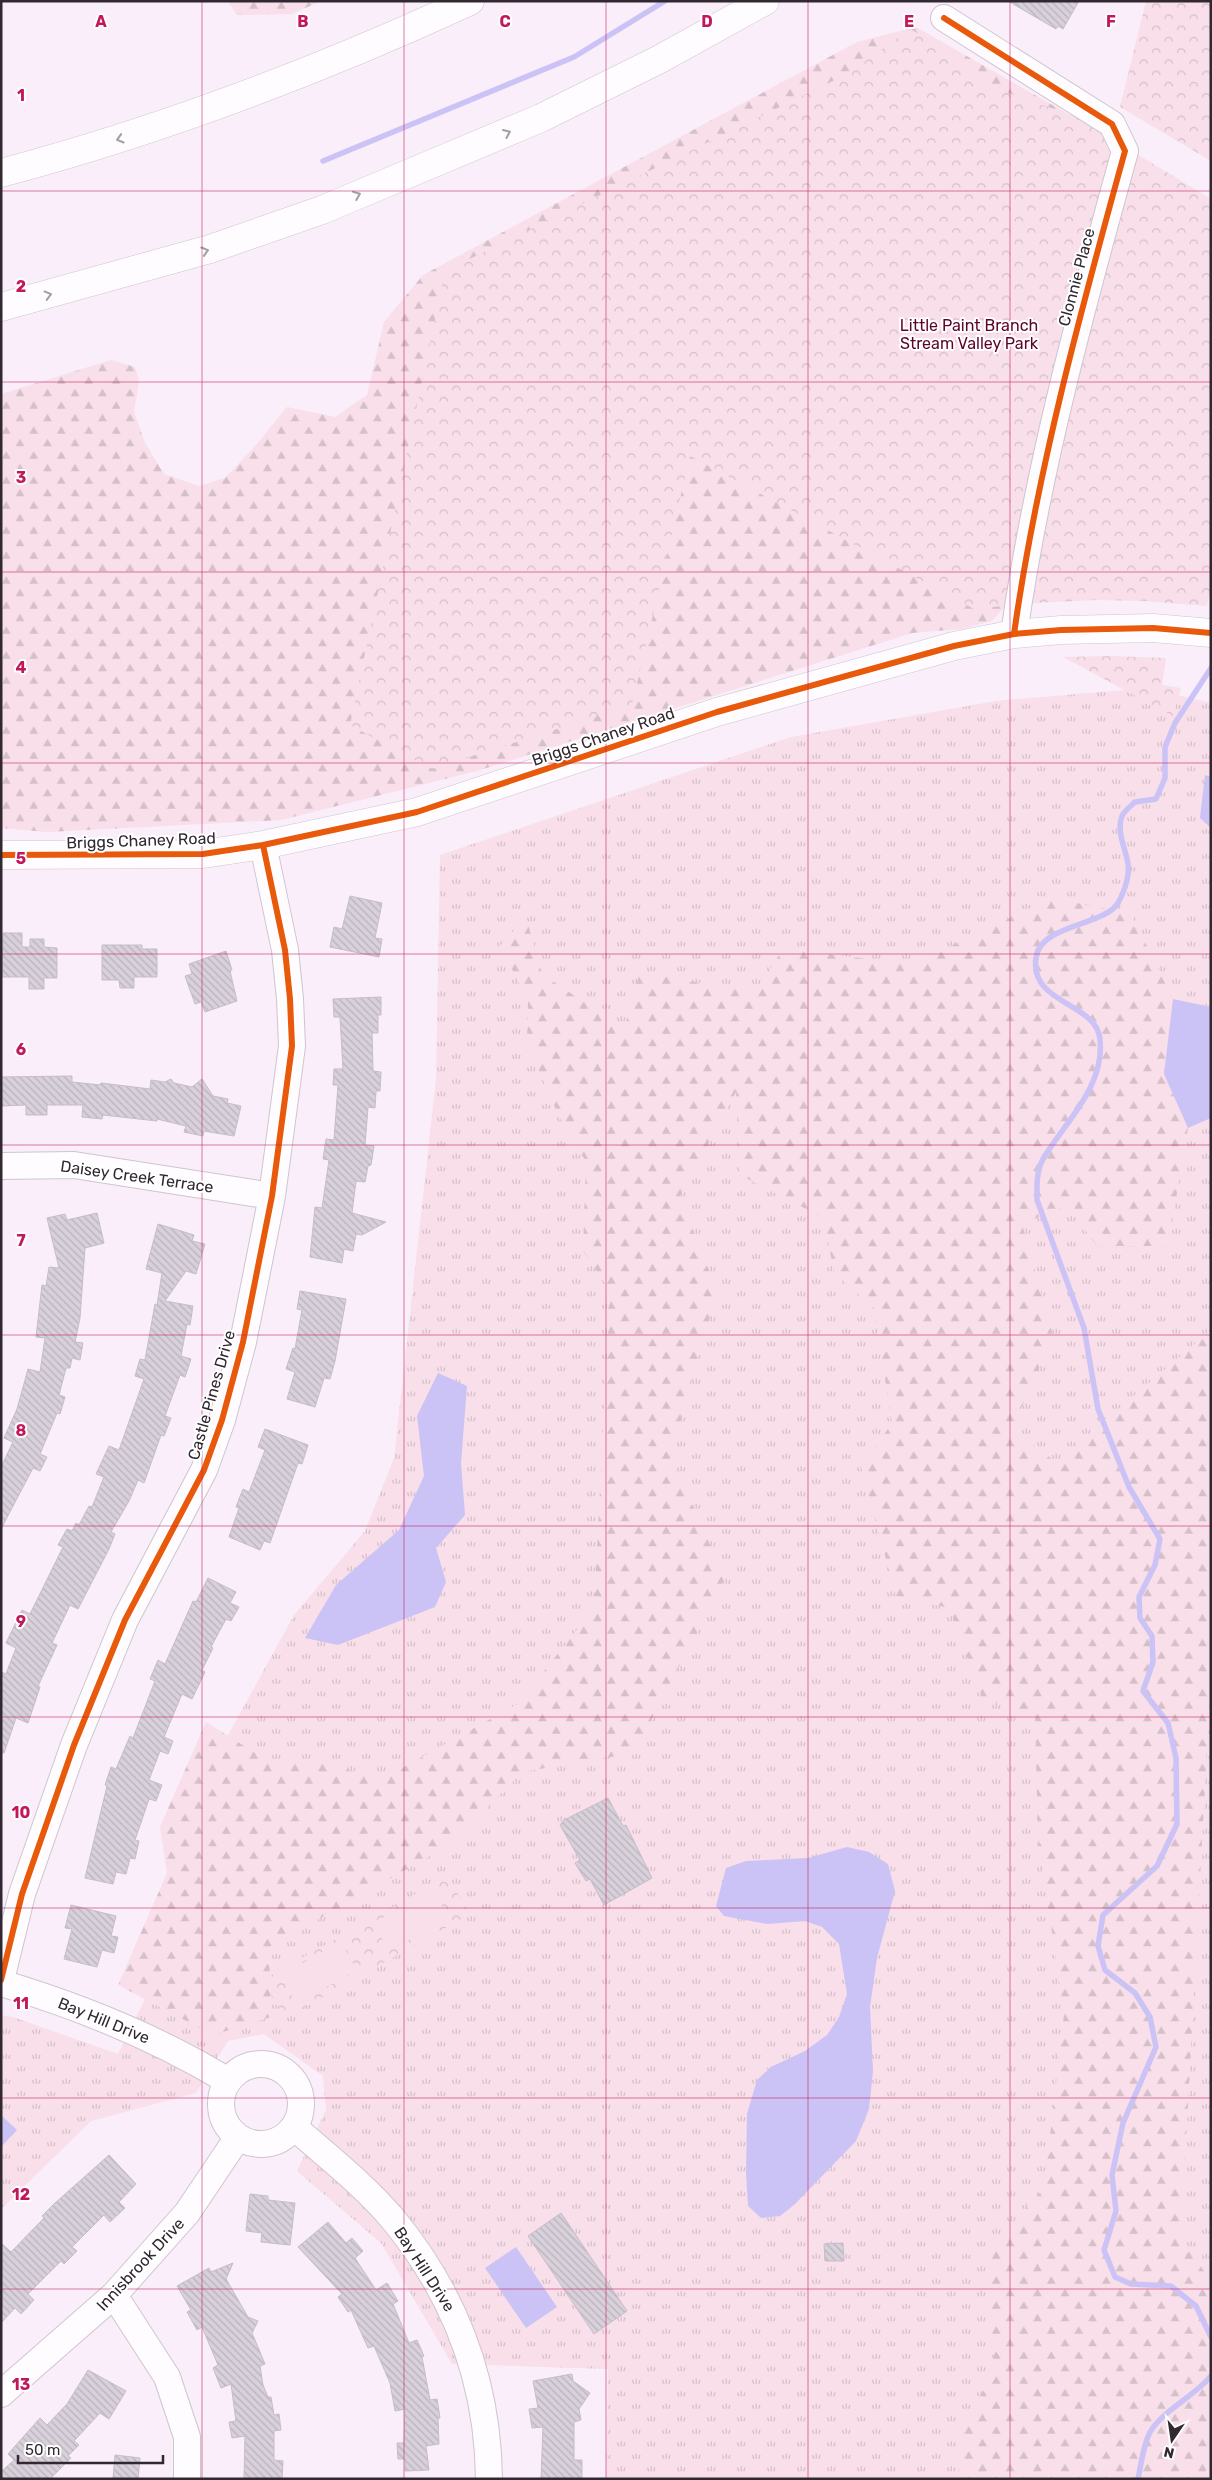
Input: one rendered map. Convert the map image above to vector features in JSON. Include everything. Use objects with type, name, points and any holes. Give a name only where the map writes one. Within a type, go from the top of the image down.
[{"type":"main road","points":[[166,125],[286,74],[438,1]]},
{"type":"main road","points":[[1,173],[166,125],[279,84],[386,40],[470,1]]},
{"type":"main road","points":[[1,307],[210,249],[322,210],[541,118],[660,59],[765,1]]},
{"type":"main road","name":"Briggs Chaney Road","points":[[1,855],[123,856],[204,854],[263,844],[418,812],[717,712],[954,646],[1014,634],[1104,628],[1153,628],[1211,633]]},
{"type":"street","name":"Clonnie Place","points":[[944,18],[1112,124],[1125,151],[1075,333],[1023,571],[1014,634]]},
{"type":"street","name":"Castle Pines Drive","points":[[1,1982],[12,1891],[62,1779],[105,1667],[126,1620],[204,1470],[222,1420],[243,1342],[272,1196],[292,1046],[285,950],[263,844]]},
{"type":"street","name":"Daisey Creek Terrace","points":[[1,1166],[74,1165],[272,1196]]},
{"type":"street","name":"Bay Hill Drive","points":[[1,1982],[48,1997],[120,2025],[189,2057],[228,2081]]},
{"type":"street","points":[[260,2064],[284,2071],[293,2080],[300,2097],[300,2116],[294,2127],[280,2139],[262,2144],[250,2143],[238,2137],[223,2118],[221,2099],[228,2081],[236,2072],[248,2066],[260,2064]]},
{"type":"street","name":"Bay Hill Drive","points":[[294,2127],[347,2174],[391,2217],[420,2256],[450,2304],[463,2332],[475,2370],[484,2412],[490,2479]]},
{"type":"street","name":"Innisbrook Drive","points":[[1,2394],[114,2295],[187,2213],[238,2137]]},
{"type":"street","points":[[114,2295],[167,2377],[187,2437],[187,2479]]},
{"type":"green space","points":[[228,1],[321,1],[292,14],[237,15]]},
{"type":"green space","points":[[1146,1],[1211,1],[1211,161],[1120,107]]},
{"type":"green space","points":[[916,27],[1091,127],[1005,606],[992,621],[961,629],[912,633],[477,771],[281,820],[47,832],[1,828],[1,394],[111,360],[135,367],[139,381],[134,412],[145,443],[164,474],[199,486],[225,478],[256,445],[287,407],[335,417],[367,395],[384,322],[423,275],[857,42]]},
{"type":"green space","name":"Little Paint Branch Stream Valley Park","points":[[910,29],[952,52],[974,81],[1074,116],[1211,199],[1211,584],[1207,606],[1144,601],[1097,600],[1034,603],[974,609],[690,456],[632,705],[432,769],[350,725],[445,271],[849,73]]},
{"type":"green space","points":[[1063,657],[1166,658],[1162,685],[1181,688],[1173,716]]},
{"type":"green space","points":[[1148,688],[1211,703],[1211,2479],[606,2479],[608,2369],[452,2364],[381,2243],[297,2171],[326,2110],[323,2076],[264,2034],[228,2041],[196,2093],[91,2121],[1,2209],[1,2015],[13,2017],[118,2054],[181,1925],[204,1779],[294,1615],[365,1531],[394,1458],[436,1079],[440,855],[791,737],[996,701]]},
{"type":"green space","points":[[1053,898],[1131,914],[1173,999],[1164,1074],[1188,1128],[1168,1246],[1097,1246],[1067,1205],[1022,1224],[1053,1336],[1012,1429],[1056,1462],[1211,1330],[1211,1673],[1181,2236],[1211,2282],[1211,2464],[1200,2479],[958,2479],[961,2428],[995,2371],[986,2252],[1044,2188],[1064,2014],[1038,1837],[1035,1714],[983,1699],[949,1608],[896,1596],[861,1467],[892,1423],[874,1308],[835,1274],[822,1217],[740,1175],[736,1092],[680,1196],[717,1293],[670,1457],[725,1578],[634,1753],[522,1772],[453,1843],[269,1947],[271,2017],[213,2035],[118,1985],[167,1873],[160,1827],[206,1722],[271,1763],[325,1762],[379,1781],[519,1703],[594,1608],[610,1291],[583,1251],[586,1162],[557,1112],[527,1044],[528,1000],[500,946],[526,917],[542,974],[624,1029],[640,972],[755,993],[783,949],[912,964]]},
{"type":"green space","points":[[447,1876],[470,1914],[284,2019],[263,1980]]},
{"type":"green space","points":[[433,1890],[449,1918],[389,1951],[373,1923]]},
{"type":"green space","points":[[341,1942],[357,1970],[296,2004],[281,1975]]},
{"type":"shaded area","points":[[1205,775],[1211,777],[1211,828],[1200,818]]},
{"type":"shaded area","points":[[1173,999],[1211,1007],[1211,1118],[1188,1128],[1164,1074]]},
{"type":"shaded area","points":[[438,1373],[467,1386],[461,1463],[465,1515],[436,1548],[446,1582],[435,1607],[338,1645],[305,1638],[336,1585],[399,1530],[424,1476],[417,1416]]},
{"type":"shaded area","points":[[847,1847],[869,1852],[888,1864],[895,1891],[877,1958],[870,2007],[873,2071],[869,2109],[856,2141],[795,2204],[780,2216],[761,2218],[748,2206],[746,2173],[747,2114],[757,2080],[771,2067],[805,2051],[827,2035],[839,2017],[847,1994],[839,1944],[822,1927],[805,1921],[767,1924],[724,1916],[716,1906],[726,1868],[746,1861],[808,1858]]},
{"type":"shaded area","points":[[1,2115],[17,2130],[1,2147]]},
{"type":"shaded area","points":[[516,2247],[557,2307],[526,2328],[485,2268]]},
{"type":"building","points":[[1008,1],[1079,1],[1063,29],[1058,26],[1056,29]]},
{"type":"building","points":[[350,896],[382,903],[375,938],[382,939],[379,957],[330,947],[334,927],[342,929]]},
{"type":"building","points":[[3,933],[22,933],[22,947],[30,947],[30,939],[44,939],[44,947],[57,948],[57,978],[44,978],[44,989],[29,989],[29,977],[2,977]]},
{"type":"building","points":[[102,945],[142,945],[142,949],[157,949],[157,977],[134,977],[134,988],[120,988],[119,980],[102,980]]},
{"type":"building","points":[[226,951],[232,970],[230,971],[237,1001],[205,1012],[201,1002],[195,1004],[185,976],[192,974],[189,964]]},
{"type":"building","points":[[381,997],[378,1033],[372,1033],[373,1071],[381,1072],[380,1091],[376,1091],[375,1108],[368,1107],[365,1145],[374,1146],[371,1165],[368,1166],[365,1182],[356,1181],[352,1213],[386,1222],[362,1235],[356,1234],[353,1251],[344,1249],[342,1263],[310,1257],[315,1207],[322,1208],[329,1160],[323,1159],[326,1139],[334,1140],[338,1085],[333,1085],[334,1069],[343,1069],[340,1017],[334,1017],[333,999]]},
{"type":"building","points":[[72,1076],[72,1082],[100,1085],[101,1083],[150,1089],[151,1080],[165,1082],[171,1079],[174,1083],[192,1087],[202,1079],[213,1096],[228,1099],[227,1103],[241,1106],[234,1136],[204,1131],[203,1136],[184,1132],[186,1126],[157,1119],[157,1121],[103,1115],[102,1119],[82,1117],[83,1105],[47,1105],[47,1115],[26,1115],[26,1105],[1,1106],[1,1077]]},
{"type":"building","points":[[97,1213],[104,1243],[85,1248],[80,1318],[75,1342],[83,1343],[80,1360],[72,1358],[70,1368],[66,1368],[59,1395],[65,1397],[60,1414],[57,1413],[40,1454],[47,1457],[40,1471],[33,1468],[1,1529],[1,1467],[13,1442],[4,1438],[17,1409],[28,1369],[40,1372],[45,1338],[36,1337],[42,1285],[46,1286],[49,1267],[59,1268],[47,1218],[65,1214],[67,1220]]},
{"type":"building","points":[[158,1224],[194,1235],[192,1241],[205,1244],[196,1274],[186,1271],[165,1301],[193,1306],[190,1325],[187,1324],[181,1356],[191,1359],[185,1377],[180,1375],[165,1416],[171,1418],[164,1436],[161,1435],[144,1483],[138,1480],[129,1501],[111,1532],[115,1534],[109,1549],[78,1609],[70,1605],[52,1643],[57,1645],[38,1686],[40,1687],[28,1723],[16,1718],[4,1753],[1,1753],[1,1672],[6,1674],[16,1648],[6,1643],[22,1610],[30,1614],[63,1547],[58,1545],[67,1529],[72,1531],[76,1523],[79,1525],[89,1506],[92,1507],[104,1477],[96,1474],[109,1446],[119,1450],[144,1379],[135,1376],[140,1359],[145,1360],[162,1273],[146,1269]]},
{"type":"building","points":[[300,1291],[346,1299],[330,1379],[324,1378],[315,1407],[287,1399],[295,1372],[286,1369],[293,1348],[295,1349],[302,1310],[297,1309]]},
{"type":"building","points":[[265,1429],[308,1445],[302,1464],[298,1463],[270,1543],[264,1541],[260,1550],[229,1537],[239,1508],[236,1507],[243,1489],[249,1492],[265,1450],[258,1447]]},
{"type":"building","points":[[208,1578],[236,1592],[230,1603],[239,1607],[231,1621],[226,1619],[211,1647],[213,1648],[202,1670],[205,1672],[192,1699],[182,1694],[164,1737],[173,1741],[168,1754],[160,1751],[149,1780],[162,1785],[156,1801],[149,1799],[135,1840],[139,1841],[135,1859],[130,1858],[126,1874],[116,1872],[113,1884],[85,1878],[107,1786],[105,1785],[111,1767],[116,1769],[130,1736],[133,1738],[155,1681],[150,1679],[158,1660],[165,1664],[193,1601],[196,1602]]},
{"type":"building","points":[[608,1798],[623,1826],[626,1825],[652,1878],[604,1905],[590,1879],[586,1881],[575,1863],[580,1860],[560,1825],[564,1820]]},
{"type":"building","points":[[71,1905],[116,1916],[111,1936],[118,1937],[114,1953],[102,1950],[97,1967],[64,1959],[72,1929],[65,1928]]},
{"type":"building","points":[[109,2155],[136,2184],[119,2202],[125,2208],[110,2222],[104,2215],[72,2247],[77,2251],[64,2264],[61,2261],[28,2294],[34,2300],[21,2314],[15,2308],[1,2323],[1,2243],[11,2252],[44,2218],[42,2216],[55,2203]]},
{"type":"building","points":[[250,2194],[268,2196],[268,2200],[295,2203],[290,2245],[261,2242],[262,2233],[246,2231]]},
{"type":"building","points":[[561,2213],[627,2311],[594,2334],[528,2236]]},
{"type":"building","points":[[328,2222],[346,2243],[352,2238],[363,2251],[355,2258],[376,2290],[387,2283],[398,2301],[393,2304],[409,2343],[417,2340],[424,2356],[422,2357],[430,2400],[437,2399],[440,2418],[438,2418],[439,2444],[426,2446],[429,2470],[405,2471],[405,2459],[398,2459],[397,2443],[404,2443],[405,2409],[395,2411],[390,2383],[374,2346],[368,2348],[351,2310],[348,2312],[338,2297],[342,2294],[298,2247]]},
{"type":"building","points":[[843,2243],[844,2261],[825,2261],[824,2244]]},
{"type":"building","points":[[233,2263],[226,2279],[248,2317],[258,2321],[252,2333],[265,2364],[260,2366],[263,2385],[268,2397],[271,2397],[274,2415],[279,2414],[281,2430],[274,2431],[274,2460],[283,2461],[282,2479],[244,2479],[245,2436],[232,2438],[229,2422],[236,2421],[231,2384],[221,2388],[213,2368],[218,2365],[202,2327],[197,2330],[187,2312],[191,2310],[177,2286],[209,2268],[211,2272]]},
{"type":"building","points":[[88,2370],[126,2391],[109,2419],[100,2413],[74,2441],[79,2445],[68,2456],[71,2458],[50,2479],[1,2479],[1,2472],[14,2460],[8,2454],[40,2418],[47,2425],[67,2404]]},
{"type":"building","points":[[572,2374],[573,2381],[590,2393],[579,2409],[581,2420],[574,2422],[574,2460],[582,2460],[582,2479],[541,2479],[543,2427],[532,2428],[529,2409],[538,2408],[533,2381]]},
{"type":"building","points":[[115,2455],[140,2458],[138,2479],[113,2479]]},
{"type":"waterway","points":[[323,161],[574,57],[665,1]]},
{"type":"waterway","points":[[1211,668],[1175,723],[1165,747],[1165,778],[1156,799],[1135,802],[1122,816],[1120,828],[1127,858],[1128,874],[1118,903],[1106,913],[1047,939],[1040,947],[1036,958],[1037,973],[1042,985],[1052,994],[1087,1017],[1096,1027],[1100,1039],[1100,1056],[1090,1088],[1082,1103],[1043,1159],[1039,1169],[1037,1200],[1084,1328],[1098,1409],[1129,1487],[1160,1539],[1155,1565],[1139,1597],[1140,1618],[1152,1636],[1153,1662],[1143,1691],[1168,1723],[1176,1758],[1177,1824],[1157,1866],[1103,1915],[1098,1946],[1105,1970],[1135,1993],[1150,2017],[1156,2047],[1123,2123],[1112,2175],[1116,2211],[1104,2250],[1115,2277],[1131,2284],[1171,2286],[1196,2306],[1211,2337]]},
{"type":"waterway","points":[[1138,2479],[1145,2445],[1154,2426],[1211,2376]]},
{"type":"cycle path","points":[[944,18],[1112,124],[1125,151],[1092,271],[1048,451],[1035,512],[1014,634]]},
{"type":"cycle path","points":[[1,855],[203,854],[263,845],[417,812],[717,712],[954,646],[1014,634],[1061,630],[1153,628],[1211,633]]},
{"type":"cycle path","points":[[1,1980],[22,1894],[74,1745],[125,1620],[204,1470],[222,1420],[243,1342],[272,1196],[292,1046],[285,950],[263,845]]}]
